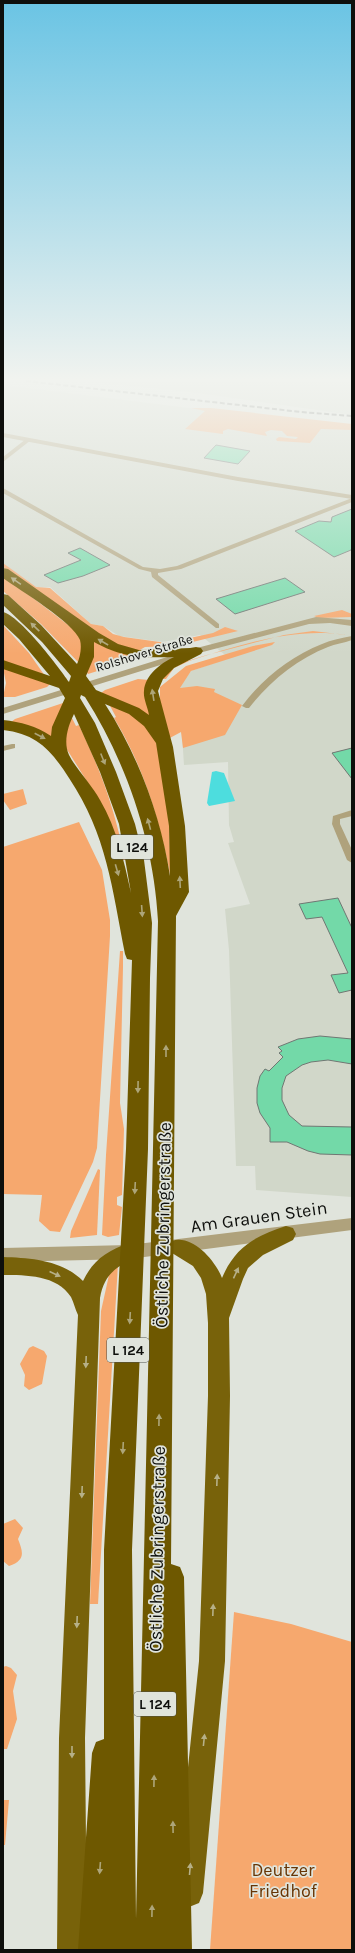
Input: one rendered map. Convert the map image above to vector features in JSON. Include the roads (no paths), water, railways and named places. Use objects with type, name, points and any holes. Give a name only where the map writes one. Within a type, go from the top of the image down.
[{"type":"highway","points":[[3,572],[103,641],[123,651],[152,654],[196,652]]},
{"type":"highway","name":"Östliche Zubringerstraße","points":[[3,598],[62,655],[86,685],[106,719],[129,767],[148,821],[165,897],[166,1082],[162,1196],[152,1950]]},
{"type":"highway","name":"Östliche Zubringerstraße","points":[[3,616],[24,636],[44,660],[68,691],[87,723],[111,779],[127,824],[136,860],[143,923],[140,978],[137,1150],[118,1550],[120,1950]]},
{"type":"highway","points":[[61,753],[59,737],[60,728],[71,703],[79,675],[87,657],[87,640],[70,619]]},
{"type":"highway","points":[[166,918],[180,892],[177,826],[165,747],[151,691],[156,677],[169,665],[196,652]]},
{"type":"highway","points":[[3,664],[18,671],[56,682],[134,711],[150,723],[165,747]]},
{"type":"highway","points":[[3,725],[30,731],[46,738],[61,753],[93,802],[108,839],[119,878],[140,978]]},
{"type":"highway","points":[[219,1323],[225,1298],[240,1262],[257,1248],[286,1234]]},
{"type":"highway","points":[[179,1247],[196,1257],[208,1269],[217,1294],[219,1323],[219,1396],[212,1661],[190,1874],[186,1950]]},
{"type":"highway","points":[[72,1950],[72,1738],[88,1323],[91,1285],[98,1272],[112,1259],[129,1252]]},
{"type":"highway","points":[[3,1266],[28,1266],[44,1269],[69,1280],[85,1301],[88,1323]]},
{"type":"highway","points":[[159,1459],[169,1556],[175,1950]]},
{"type":"highway","name":"L 124","points":[[95,1950],[118,1550]]},
{"type":"street","points":[[201,472],[352,497]]},
{"type":"street","points":[[3,490],[141,568],[153,571],[179,568],[352,500]]},
{"type":"street","points":[[153,571],[154,576],[216,626]]},
{"type":"street","name":"Rolshover Straße","points":[[3,711],[196,652],[295,626],[312,620],[352,623]]},
{"type":"street","name":"Rolshover Straße","points":[[295,626],[337,628],[352,632]]},
{"type":"street","points":[[246,706],[265,684],[312,652],[326,645],[352,638]]},
{"type":"street","points":[[3,749],[12,746]]},
{"type":"street","points":[[352,813],[339,815],[336,818],[336,824],[352,860]]},
{"type":"street","name":"Am Grauen Stein","points":[[3,1256],[129,1252],[286,1234],[352,1224]]},
{"type":"water","points":[[216,771],[224,773],[235,801],[209,806],[207,803],[212,772]]},
{"type":"park label","name":"Deutzer Friedhof","points":[[283,1880]]}]
